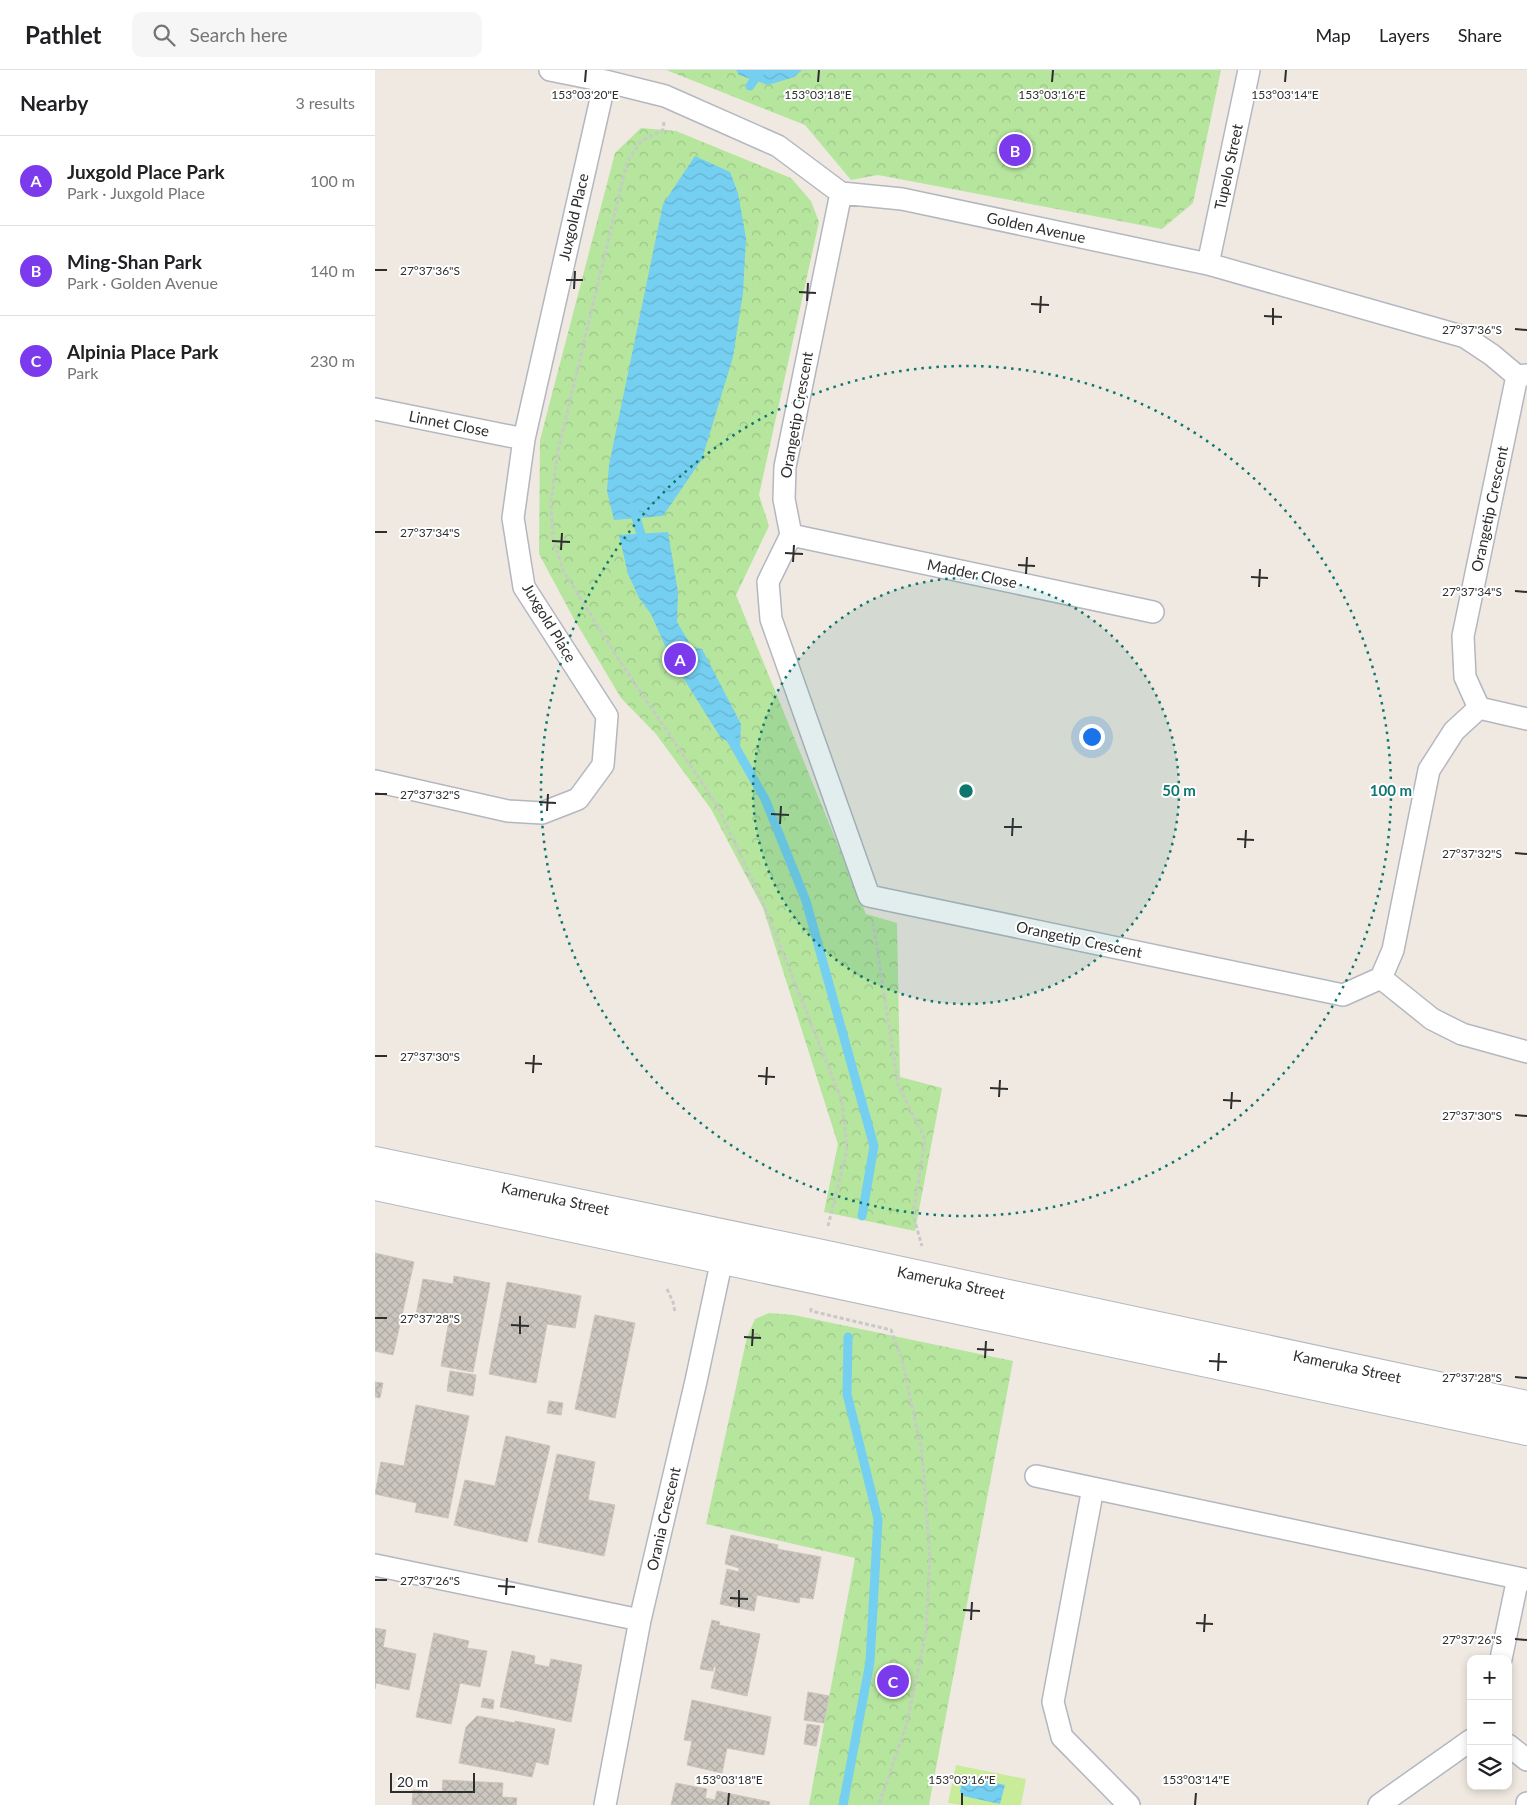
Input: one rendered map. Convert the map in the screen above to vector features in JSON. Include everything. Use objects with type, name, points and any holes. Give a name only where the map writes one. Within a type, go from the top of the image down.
[{"type":"street","points":[[550,70],[605,80],[665,96],[778,146],[841,193]]},
{"type":"street","name":"Tupelo Street","points":[[1208,264],[1249,70]]},
{"type":"street","name":"Juxgold Place","points":[[375,782],[508,811],[542,813],[578,799],[603,765],[607,716],[525,587],[513,518],[524,439],[605,80]]},
{"type":"street","name":"Golden Avenue","points":[[841,193],[902,199],[1208,264],[1465,337],[1522,375]]},
{"type":"street","name":"Orangetip Crescent","points":[[791,535],[784,499],[785,467],[841,193]]},
{"type":"street","name":"Orangetip Crescent","points":[[1479,708],[1465,677],[1463,636],[1522,375]]},
{"type":"street","name":"Linnet Close","points":[[375,410],[524,439]]},
{"type":"street","points":[[791,535],[768,582],[771,619],[869,896]]},
{"type":"street","name":"Madder Close","points":[[791,535],[1153,612]]},
{"type":"street","points":[[1527,719],[1479,708],[1454,731],[1429,770],[1393,950],[1381,978],[1432,1019],[1462,1034],[1527,1052]]},
{"type":"street","name":"Orangetip Crescent","points":[[869,896],[1343,994],[1381,978]]},
{"type":"street","name":"Kameruka Street","points":[[375,1161],[725,1247],[819,1267],[1527,1431]]},
{"type":"street","name":"Kameruka Street","points":[[375,1186],[725,1247]]},
{"type":"street","name":"Orania Crescent","points":[[605,1805],[640,1620],[725,1247]]},
{"type":"street","name":"Kameruka Street","points":[[819,1267],[934,1279],[1527,1405]]},
{"type":"street","points":[[1036,1476],[1522,1579],[1502,1655]]},
{"type":"street","points":[[1093,1488],[1053,1702],[1062,1737],[1129,1805]]},
{"type":"street","points":[[375,1564],[640,1620]]},
{"type":"street","points":[[1379,1805],[1467,1743]]},
{"type":"street","points":[[1512,1748],[1527,1760]]},
{"type":"path","points":[[663,122],[663,130],[641,141],[627,162],[558,451],[551,501],[553,540],[564,572],[619,660],[717,805],[763,903],[841,1101],[847,1150],[829,1222],[811,1311],[891,1330],[902,1360],[922,1453],[930,1558],[926,1632],[907,1724],[879,1805]]},
{"type":"path","points":[[869,896],[898,1085],[925,1139],[913,1215],[934,1279]]},
{"type":"path","points":[[667,1289],[675,1312]]},
{"type":"green space","points":[[666,70],[1221,70],[1193,203],[1162,229],[878,175],[851,180],[805,125]]},
{"type":"green space","points":[[641,128],[676,131],[791,178],[811,201],[819,222],[759,495],[769,526],[736,595],[866,914],[897,923],[900,1077],[942,1088],[915,1231],[824,1212],[838,1144],[763,908],[711,809],[656,734],[621,698],[574,619],[539,554],[540,440],[615,153]]},
{"type":"green space","points":[[769,1313],[794,1315],[1013,1361],[929,1805],[809,1805],[855,1558],[706,1524],[747,1337],[755,1319]]},
{"type":"green space","points":[[956,1765],[1026,1779],[1021,1805],[961,1805],[948,1803]]},
{"type":"water","points":[[736,70],[802,70],[794,77],[768,85],[739,75]]},
{"type":"water","points":[[695,156],[730,172],[738,193],[746,238],[743,293],[733,357],[702,459],[663,516],[614,520],[607,491],[609,465],[663,204]]},
{"type":"water","points":[[668,532],[678,592],[677,622],[692,647],[702,649],[741,724],[740,747],[721,738],[670,657],[651,614],[639,598],[628,574],[619,535]]},
{"type":"water","points":[[963,1775],[1005,1785],[1000,1804],[963,1796],[960,1792]]},
{"type":"building","points":[[375,1253],[414,1262],[393,1355],[375,1351]]},
{"type":"building","points":[[454,1276],[490,1283],[473,1372],[441,1366],[449,1321],[416,1315],[423,1279],[453,1284]]},
{"type":"building","points":[[507,1282],[581,1296],[575,1328],[547,1324],[536,1383],[489,1374]]},
{"type":"building","points":[[595,1315],[635,1323],[615,1418],[575,1409]]},
{"type":"building","points":[[450,1371],[476,1375],[473,1396],[447,1391]]},
{"type":"building","points":[[375,1382],[383,1383],[380,1398],[375,1397]]},
{"type":"building","points":[[549,1401],[563,1403],[561,1415],[547,1413]]},
{"type":"building","points":[[416,1405],[469,1416],[448,1518],[415,1512],[417,1503],[375,1494],[381,1462],[404,1466]]},
{"type":"building","points":[[506,1436],[550,1446],[527,1542],[454,1525],[465,1480],[495,1486]]},
{"type":"building","points":[[557,1454],[595,1462],[588,1500],[615,1505],[604,1556],[538,1542]]},
{"type":"building","points":[[731,1535],[778,1545],[777,1549],[821,1557],[813,1599],[800,1597],[799,1603],[757,1595],[754,1611],[720,1604],[727,1569],[739,1572],[739,1568],[725,1564]]},
{"type":"building","points":[[712,1620],[720,1622],[719,1625],[760,1634],[747,1696],[711,1688],[716,1667],[714,1666],[713,1671],[700,1669]]},
{"type":"building","points":[[375,1628],[386,1630],[383,1647],[416,1654],[409,1690],[376,1683],[375,1689]]},
{"type":"building","points":[[434,1633],[469,1641],[467,1648],[487,1651],[480,1687],[460,1683],[451,1724],[416,1717]]},
{"type":"building","points":[[512,1651],[535,1656],[534,1664],[549,1667],[551,1659],[582,1665],[571,1722],[500,1707]]},
{"type":"building","points":[[808,1692],[829,1696],[824,1723],[804,1720]]},
{"type":"building","points":[[483,1698],[494,1700],[493,1709],[481,1707]]},
{"type":"building","points":[[692,1700],[771,1717],[764,1755],[727,1748],[722,1773],[687,1765],[692,1741],[684,1740]]},
{"type":"building","points":[[477,1716],[555,1729],[548,1765],[536,1762],[532,1777],[459,1763],[466,1727]]},
{"type":"building","points":[[807,1724],[820,1726],[816,1746],[804,1744]]},
{"type":"building","points":[[443,1780],[503,1783],[502,1797],[517,1798],[516,1805],[412,1805],[413,1790],[442,1793]]},
{"type":"building","points":[[676,1783],[707,1789],[705,1798],[715,1800],[717,1791],[770,1802],[769,1805],[671,1805]]},
{"type":"waterway","points":[[750,86],[761,70]]},
{"type":"waterway","points":[[633,507],[644,545]]},
{"type":"waterway","points":[[728,734],[765,799],[806,901],[874,1146],[862,1216]]},
{"type":"waterway","points":[[843,1805],[870,1662],[878,1519],[847,1394],[848,1337]]},
{"type":"place","name":"Ming-Shan Park","points":[[1015,150]]},
{"type":"place","name":"Juxgold Place Park","points":[[680,659]]},
{"type":"place","name":"Alpinia Place Park","points":[[893,1681]]}]
